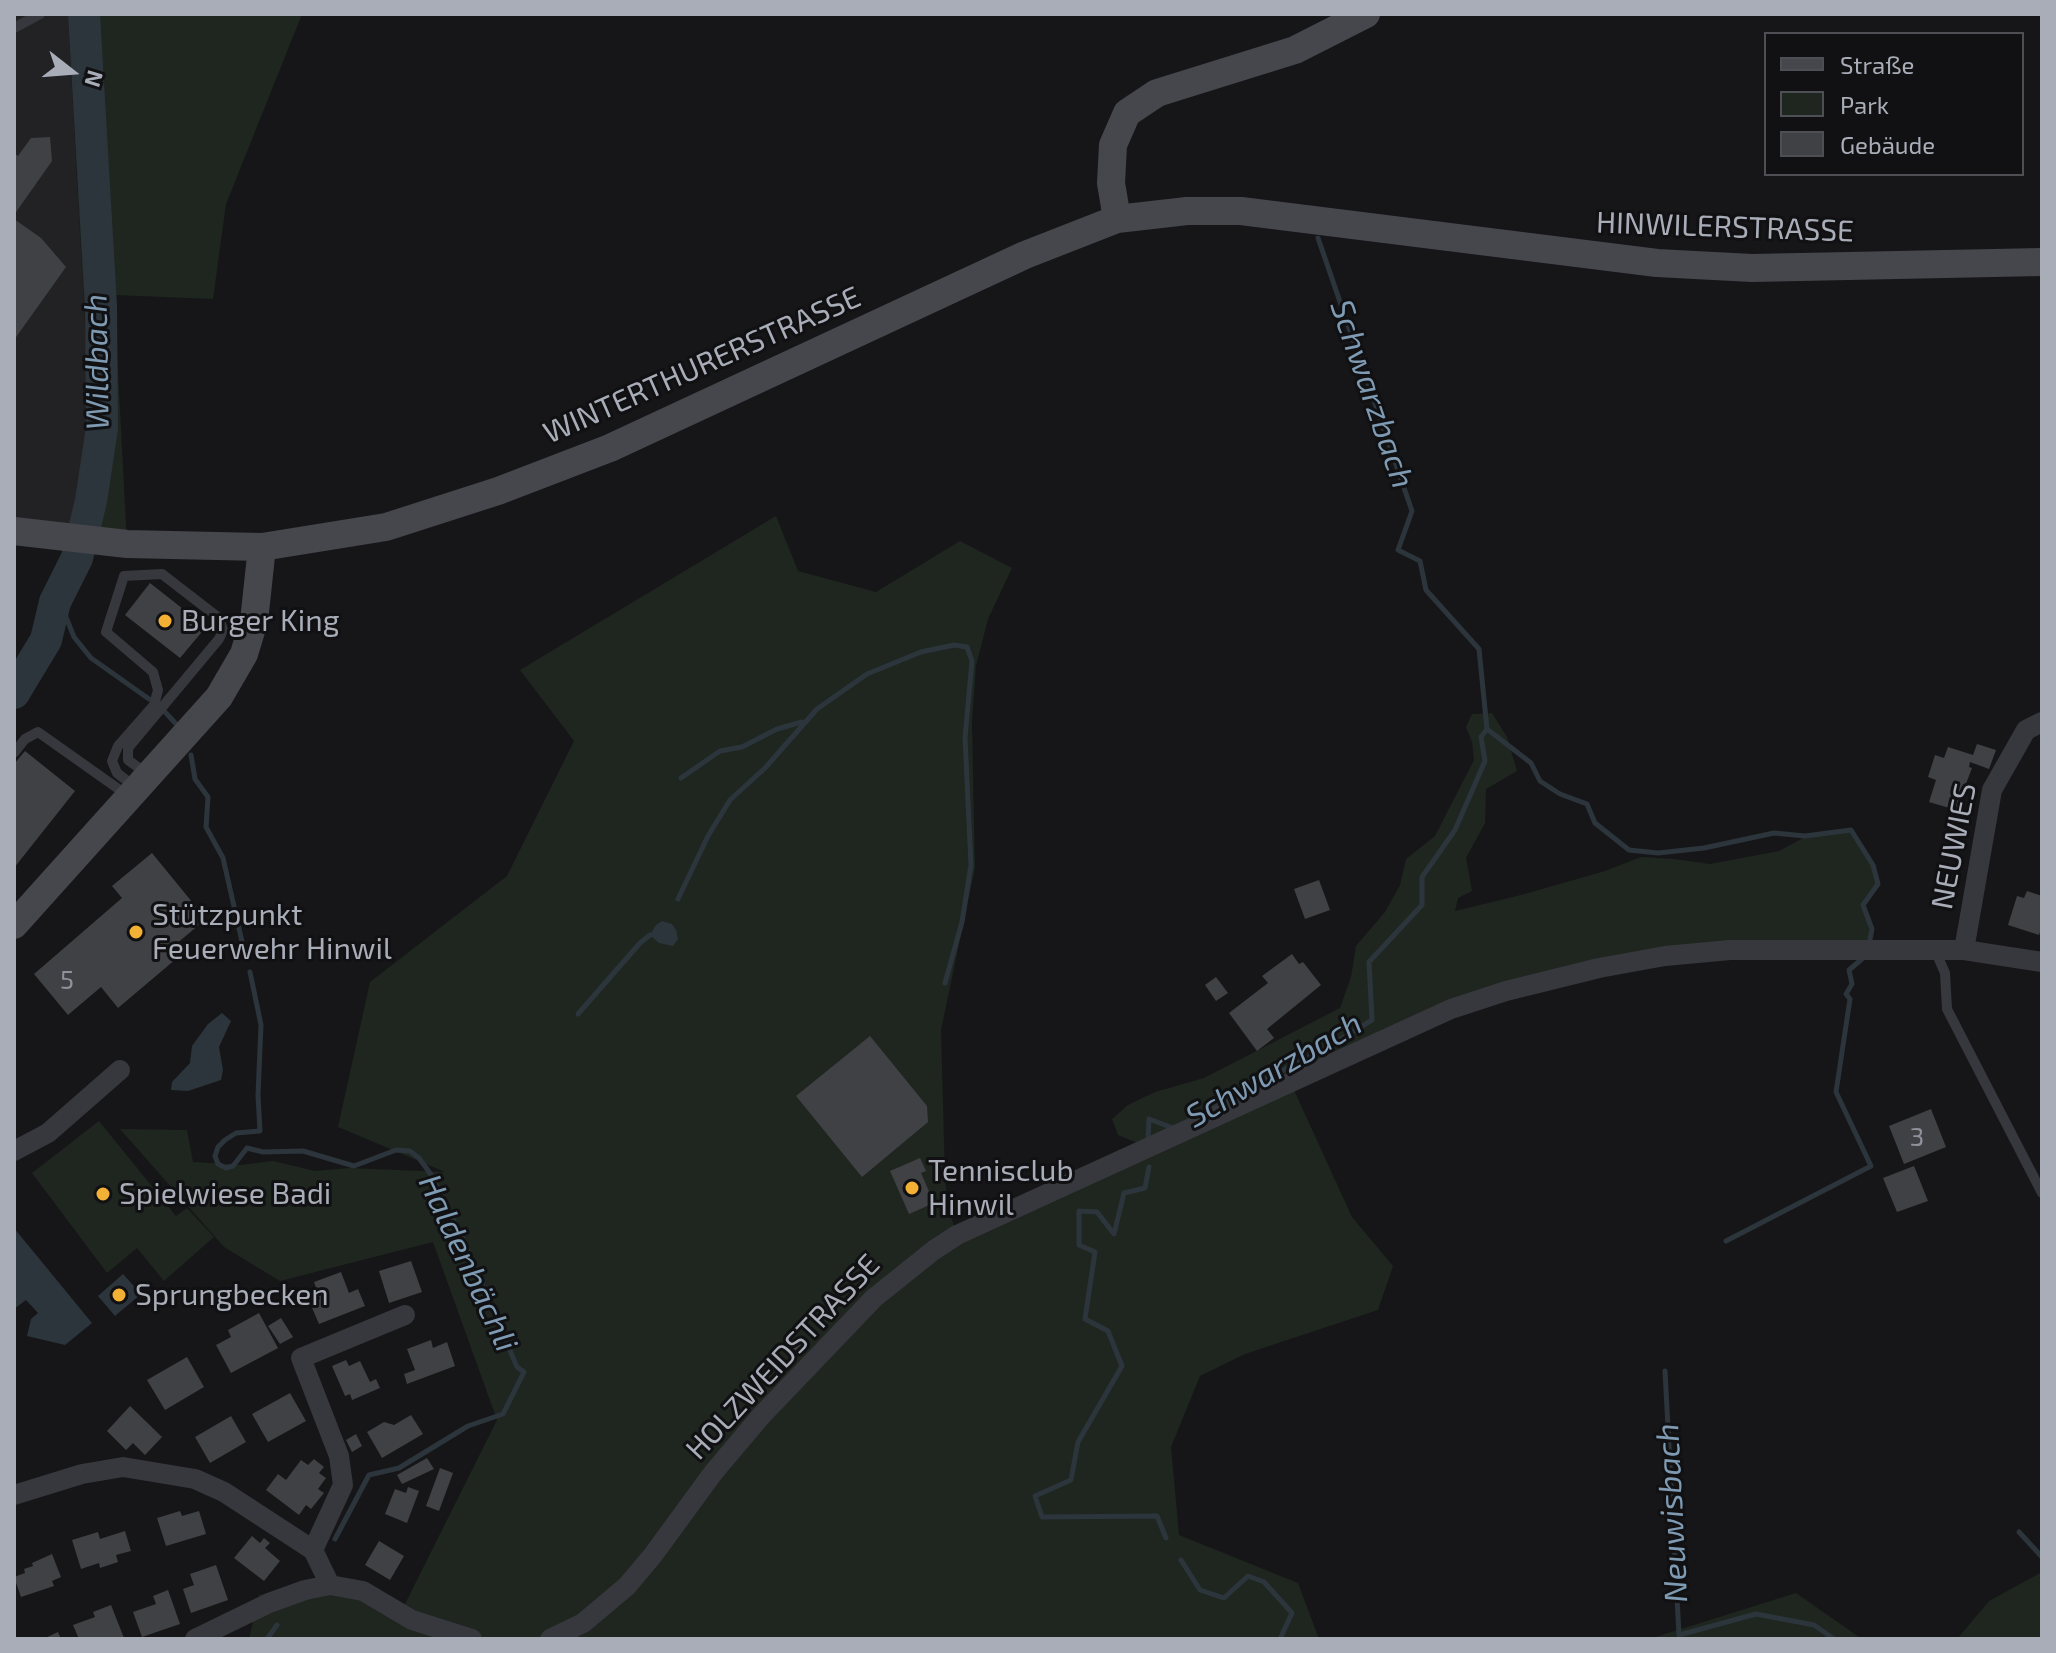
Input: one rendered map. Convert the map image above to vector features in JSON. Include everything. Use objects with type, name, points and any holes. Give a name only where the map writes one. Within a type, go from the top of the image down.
[{"type":"main road","points":[[1117,219],[1111,183],[1113,145],[1127,113],[1157,93],[1295,50],[1366,14]]},
{"type":"main road","name":"WINTERTHURERSTRASSE","points":[[14,531],[106,542],[262,547],[386,527],[498,491],[610,448],[1025,255],[1117,219],[1187,211],[1241,211],[1407,230]]},
{"type":"main road","name":"HINWILERSTRASSE","points":[[1407,230],[1657,263],[1752,268],[2042,262]]},
{"type":"main road","points":[[14,925],[219,697],[244,654],[257,606],[262,547]]},
{"type":"street","name":"NEUWIES","points":[[1964,950],[1992,790],[2026,730],[2042,722]]},
{"type":"street","name":"HOLZWEIDSTRASSE","points":[[550,1639],[583,1623],[627,1586],[713,1473],[761,1416],[874,1298],[934,1250],[957,1235],[1451,1009],[1506,991],[1599,968],[1665,956],[1730,950],[1964,950],[2042,962]]},
{"type":"street","points":[[14,1151],[48,1133],[120,1070]]},
{"type":"street","points":[[313,1550],[343,1485],[339,1456],[301,1358],[405,1315]]},
{"type":"street","points":[[14,1495],[82,1474],[123,1467],[195,1479],[224,1492],[313,1550],[330,1585]]},
{"type":"street","points":[[195,1639],[269,1603],[330,1585],[363,1591],[444,1635],[472,1639]]},
{"type":"lane","points":[[14,28],[40,14]]},
{"type":"lane","points":[[162,574],[219,618],[223,630],[219,639],[128,748],[128,760],[138,787],[117,773],[112,761],[118,746],[154,705],[158,690],[153,672],[106,632],[124,576],[162,574]]},
{"type":"lane","points":[[14,753],[25,739],[38,732],[138,787]]},
{"type":"lane","points":[[1935,950],[1945,973],[1947,1009],[2042,1193]]},
{"type":"shaded area","points":[[14,14],[68,14],[91,434],[67,538],[14,531]]},
{"type":"shaded area","points":[[662,921],[672,924],[676,930],[678,939],[673,946],[659,943],[650,935]]},
{"type":"shaded area","points":[[222,1013],[231,1021],[219,1047],[223,1070],[221,1080],[188,1091],[171,1090],[172,1082],[190,1063],[192,1046],[208,1024]]},
{"type":"shaded area","points":[[14,1228],[92,1323],[65,1345],[27,1336],[31,1319],[38,1313],[26,1300],[14,1309]]},
{"type":"shaded area","name":"Sprungbecken","points":[[123,1274],[141,1294],[115,1316],[98,1296]]},
{"type":"green space","points":[[68,14],[302,14],[226,204],[213,299],[114,295],[127,544],[67,538],[91,434]]},
{"type":"green space","points":[[776,516],[798,571],[876,592],[960,541],[1012,568],[988,619],[976,666],[972,722],[975,868],[941,1030],[945,1179],[948,1209],[957,1234],[1293,1088],[1352,1217],[1393,1266],[1378,1310],[1245,1354],[1200,1376],[1171,1447],[1179,1535],[1298,1583],[1319,1639],[249,1639],[259,1595],[340,1579],[405,1604],[497,1420],[433,1242],[280,1281],[224,1247],[120,1129],[187,1130],[193,1162],[241,1165],[273,1161],[315,1171],[349,1168],[445,1172],[338,1127],[370,982],[507,876],[574,741],[520,670]]},
{"type":"green space","points":[[1492,713],[1507,737],[1517,771],[1486,789],[1485,823],[1466,858],[1472,891],[1458,898],[1455,911],[1605,871],[1641,857],[1710,864],[1779,851],[1807,836],[1851,830],[1873,865],[1878,884],[1863,905],[1872,929],[1865,950],[1729,950],[1506,991],[1145,1146],[1118,1135],[1112,1119],[1128,1105],[1155,1092],[1204,1078],[1340,1008],[1351,977],[1356,946],[1385,912],[1400,885],[1406,859],[1435,836],[1474,760],[1466,727],[1472,714]]},
{"type":"green space","name":"Spielwiese Badi","points":[[99,1121],[176,1216],[187,1208],[214,1237],[164,1281],[137,1248],[107,1273],[32,1173]]},
{"type":"green space","points":[[2042,1572],[2042,1639],[1957,1639],[1989,1601]]},
{"type":"green space","points":[[1796,1593],[1862,1639],[1649,1639]]},
{"type":"building","points":[[50,137],[52,161],[14,215],[14,153],[18,156],[31,138]]},
{"type":"building","points":[[14,219],[41,238],[66,267],[14,340]]},
{"type":"building","name":"Burger King","points":[[150,583],[206,627],[180,658],[125,615]]},
{"type":"building","points":[[1977,744],[1996,750],[1989,769],[1970,762],[1969,767],[1972,768],[1956,810],[1929,802],[1936,780],[1928,777],[1935,755],[1944,758],[1948,747],[1973,755]]},
{"type":"building","points":[[25,751],[75,791],[14,868],[14,764]]},
{"type":"building","name":"Stützpunkt Feuerwehr Hinwil","points":[[152,853],[206,919],[169,950],[176,959],[118,1008],[101,987],[68,1015],[34,974],[122,898],[112,886]]},
{"type":"building","points":[[1319,880],[1330,910],[1305,919],[1294,889]]},
{"type":"building","points":[[2027,891],[2042,896],[2039,935],[2008,925],[2017,896],[2024,898]]},
{"type":"building","points":[[1292,954],[1299,964],[1303,962],[1321,985],[1267,1029],[1274,1038],[1257,1051],[1229,1013],[1268,983],[1262,976]]},
{"type":"building","points":[[1216,977],[1228,993],[1216,1001],[1205,985]]},
{"type":"building","points":[[870,1036],[927,1106],[928,1122],[862,1177],[796,1096]]},
{"type":"building","points":[[1931,1109],[1946,1147],[1904,1164],[1889,1126]]},
{"type":"building","name":"Tennisclub Hinwil","points":[[920,1158],[926,1171],[921,1173],[934,1203],[909,1214],[890,1171]]},
{"type":"building","points":[[1914,1166],[1928,1201],[1897,1212],[1883,1178]]},
{"type":"building","points":[[411,1261],[422,1292],[389,1303],[379,1271]]},
{"type":"building","points":[[341,1272],[349,1293],[358,1289],[365,1306],[319,1324],[310,1303],[320,1299],[314,1282]]},
{"type":"building","points":[[259,1313],[278,1348],[231,1373],[216,1345],[231,1337],[228,1330]]},
{"type":"building","points":[[281,1318],[293,1337],[280,1344],[268,1326]]},
{"type":"building","points":[[801,1337],[809,1344],[800,1354],[792,1347]]},
{"type":"building","points":[[431,1340],[433,1348],[447,1342],[455,1366],[407,1384],[404,1374],[415,1370],[407,1349]]},
{"type":"building","points":[[187,1357],[204,1387],[165,1410],[147,1380]]},
{"type":"building","points":[[346,1360],[349,1366],[360,1361],[370,1382],[376,1379],[380,1388],[352,1400],[350,1394],[345,1396],[332,1366]]},
{"type":"building","points":[[290,1393],[306,1421],[268,1442],[252,1414]]},
{"type":"building","points":[[130,1406],[162,1437],[145,1455],[133,1443],[126,1450],[107,1431]]},
{"type":"building","points":[[411,1415],[423,1434],[382,1458],[367,1432],[384,1422],[394,1425]]},
{"type":"building","points":[[231,1416],[246,1442],[210,1463],[195,1437]]},
{"type":"building","points":[[356,1434],[362,1446],[352,1452],[346,1440]]},
{"type":"building","points":[[427,1458],[434,1469],[402,1484],[397,1475]]},
{"type":"building","points":[[314,1459],[324,1467],[319,1473],[326,1478],[318,1489],[324,1493],[311,1509],[306,1505],[299,1515],[266,1490],[278,1474],[286,1480],[301,1460],[308,1465]]},
{"type":"building","points":[[440,1468],[453,1473],[439,1511],[426,1506]]},
{"type":"building","points":[[408,1487],[419,1491],[407,1523],[385,1514],[395,1489],[406,1493]]},
{"type":"building","points":[[180,1511],[182,1516],[199,1511],[206,1534],[166,1546],[157,1518]]},
{"type":"building","points":[[125,1531],[131,1551],[116,1555],[118,1562],[100,1568],[99,1563],[81,1569],[72,1540],[98,1532],[100,1539]]},
{"type":"building","points":[[252,1536],[260,1543],[264,1538],[270,1543],[265,1548],[280,1561],[264,1581],[234,1558]]},
{"type":"building","points":[[379,1541],[404,1556],[390,1580],[365,1565]]},
{"type":"building","points":[[52,1554],[61,1577],[52,1581],[54,1586],[21,1597],[14,1577],[25,1573],[24,1569],[33,1566],[32,1563]]},
{"type":"building","points":[[216,1565],[228,1600],[191,1613],[183,1589],[194,1585],[190,1574]]},
{"type":"building","points":[[168,1590],[180,1624],[142,1637],[133,1612],[156,1604],[153,1596]]},
{"type":"building","points":[[111,1605],[124,1638],[79,1639],[73,1625],[95,1617],[93,1612]]},
{"type":"building","points":[[58,1632],[61,1639],[43,1639]]},
{"type":"waterway","name":"Wildbach","points":[[14,693],[46,640],[55,602],[77,558],[91,501],[102,428],[101,306],[84,14]]},
{"type":"waterway","name":"Schwarzbach","points":[[1203,1112],[1323,1050],[1372,1020],[1369,962],[1422,905],[1422,877],[1455,830],[1485,761],[1481,737],[1487,729],[1479,649],[1426,590],[1420,561],[1398,550],[1412,511],[1318,238]]},
{"type":"waterway","name":"Haldenbächli","points":[[55,602],[66,617],[74,637],[91,658],[149,699]]},
{"type":"waterway","points":[[678,899],[708,836],[730,800],[765,768],[817,709],[867,674],[921,652],[954,645],[967,647],[972,661],[965,738],[971,865],[962,922],[945,983]]},
{"type":"waterway","name":"Haldenbächli","points":[[165,712],[177,725]]},
{"type":"waterway","points":[[681,778],[720,751],[742,747],[777,729],[802,722]]},
{"type":"waterway","name":"Neuwisbach","points":[[1487,729],[1531,763],[1540,781],[1560,794],[1587,804],[1595,823],[1629,850],[1658,853],[1704,848],[1774,833],[1805,836],[1851,830],[1873,865],[1878,884],[1863,905],[1872,929],[1870,939]]},
{"type":"waterway","name":"Haldenbächli","points":[[191,755],[195,779],[208,797],[206,827],[223,858],[243,946]]},
{"type":"waterway","points":[[578,1014],[650,935]]},
{"type":"waterway","name":"Neuwisbach","points":[[1726,1241],[1871,1166],[1836,1092],[1850,999],[1846,994],[1852,984],[1849,970],[1862,959]]},
{"type":"waterway","name":"Haldenbächli","points":[[250,972],[261,1025],[260,1131],[236,1133],[225,1140],[215,1156],[218,1164],[226,1168],[233,1166],[247,1148],[263,1152],[303,1151],[354,1166],[396,1150],[410,1151],[432,1176],[463,1239],[517,1367],[524,1372],[503,1414],[468,1426],[399,1468],[369,1475],[335,1539]]},
{"type":"waterway","name":"Schwarzbach","points":[[1148,1139],[1149,1119],[1173,1128]]},
{"type":"waterway","name":"Schwarzbach","points":[[1149,1167],[1145,1188],[1124,1193],[1114,1234],[1097,1212],[1079,1211],[1079,1245],[1095,1252],[1085,1319],[1108,1331],[1122,1366],[1078,1442],[1071,1480],[1035,1496],[1042,1517],[1157,1516],[1166,1538]]},
{"type":"waterway","name":"Neuwisbach","points":[[1665,1371],[1679,1635],[1756,1614],[1814,1625],[1834,1639]]},
{"type":"waterway","points":[[2019,1532],[2042,1557]]},
{"type":"waterway","name":"Schwarzbach","points":[[1181,1560],[1200,1590],[1224,1598],[1248,1576],[1264,1582],[1292,1613],[1280,1639]]},
{"type":"waterway","points":[[267,1639],[277,1625]]},
{"type":"place","name":"Burger King","points":[[165,621]]},
{"type":"place","name":"Stützpunkt Feuerwehr Hinwil","points":[[136,932]]},
{"type":"place","name":"Tennisclub Hinwil","points":[[912,1188]]},
{"type":"place","name":"Spielwiese Badi","points":[[103,1194]]},
{"type":"place","name":"Sprungbecken","points":[[119,1295]]}]
